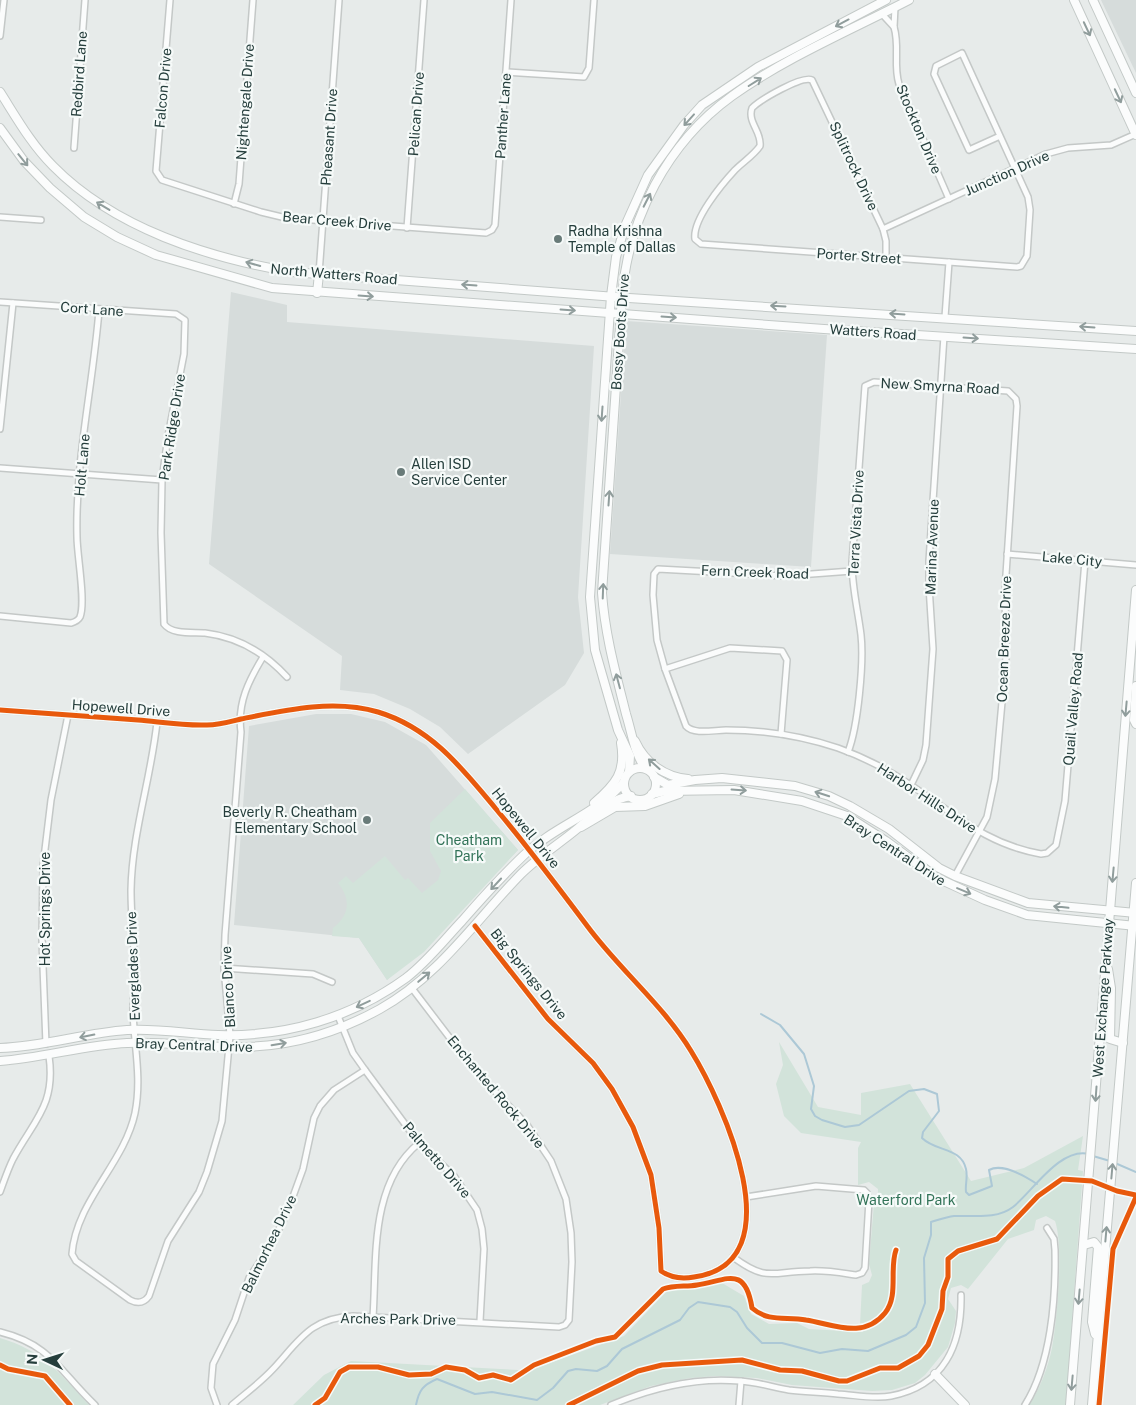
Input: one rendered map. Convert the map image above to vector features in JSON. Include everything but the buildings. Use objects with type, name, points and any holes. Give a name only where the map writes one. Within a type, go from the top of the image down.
[{"type":"street","points":[[0,36],[4,0]]},
{"type":"street","name":"Redbird Lane","points":[[74,148],[85,0]]},
{"type":"street","name":"Falcon Drive","points":[[158,176],[156,172],[170,0]]},
{"type":"street","name":"Nightengale Drive","points":[[234,204],[239,184],[253,0]]},
{"type":"street","name":"Pheasant Drive","points":[[319,274],[339,0]]},
{"type":"street","name":"Pelican Drive","points":[[407,228],[424,0]]},
{"type":"street","name":"Panther Lane","points":[[492,230],[495,225],[511,0]]},
{"type":"street","points":[[506,72],[580,78],[586,74],[589,68],[594,0]]},
{"type":"street","name":"Bossy Boots Drive","points":[[629,772],[630,756],[618,730],[595,650],[590,597],[611,296],[616,257],[621,240],[633,207],[648,175],[684,125],[702,105],[758,67],[876,2],[886,0]]},
{"type":"street","name":"Bossy Boots Drive","points":[[645,768],[635,752],[606,636],[602,594],[625,262],[644,204],[682,144],[705,119],[731,96],[769,72],[882,14],[893,4],[909,0]]},
{"type":"street","points":[[1074,0],[1136,134]]},
{"type":"street","points":[[1093,0],[1136,93]]},
{"type":"street","points":[[876,2],[882,14],[894,27]]},
{"type":"street","name":"Stockton Drive","points":[[893,4],[897,41],[896,75],[949,199]]},
{"type":"street","points":[[1000,136],[969,150],[934,72],[938,64],[962,53],[1000,136],[1015,169]]},
{"type":"street","name":"Splitrock Drive","points":[[695,239],[695,231],[708,204],[761,143],[751,119],[751,112],[756,105],[768,97],[810,78],[814,82],[883,229],[887,245],[886,258]]},
{"type":"street","points":[[726,88],[731,96]]},
{"type":"street","name":"North Watters Road","points":[[0,92],[25,131],[53,166],[97,203],[136,225],[185,244],[264,267],[319,274],[611,296]]},
{"type":"street","name":"North Watters Road","points":[[0,128],[24,162],[50,188],[84,217],[117,237],[156,255],[272,288],[317,293],[610,313]]},
{"type":"street","name":"Junction Drive","points":[[883,229],[1057,151],[1111,144],[1136,134]]},
{"type":"street","name":"Porter Street","points":[[695,239],[701,244],[1016,267],[1024,264],[1027,256],[1030,204],[1015,169]]},
{"type":"street","name":"Bear Creek Drive","points":[[158,176],[162,180],[274,216],[407,228],[486,233],[492,230]]},
{"type":"street","points":[[0,217],[41,220]]},
{"type":"street","points":[[945,318],[949,262]]},
{"type":"street","points":[[317,293],[319,274]]},
{"type":"street","name":"Watters Road","points":[[611,296],[1136,330]]},
{"type":"street","name":"Cort Lane","points":[[0,302],[176,314],[184,318]]},
{"type":"street","points":[[0,429],[13,303]]},
{"type":"street","name":"Holt Lane","points":[[0,616],[71,623],[80,616],[81,599],[77,536],[80,474],[99,310]]},
{"type":"street","name":"Watters Road","points":[[610,313],[1136,348]]},
{"type":"street","name":"Park Ridge Drive","points":[[184,318],[186,327],[184,354],[168,436],[162,480],[161,533],[165,593],[164,621],[166,626],[172,630],[218,634],[237,640],[263,656]]},
{"type":"street","name":"Marina Avenue","points":[[911,785],[923,760],[930,699],[933,649],[928,586],[944,336]]},
{"type":"street","name":"New Smyrna Road","points":[[868,384],[1001,390],[1013,394]]},
{"type":"street","name":"Terra Vista Drive","points":[[848,752],[855,727],[862,648],[852,571],[864,390],[868,384]]},
{"type":"street","name":"Ocean Breeze Drive","points":[[955,876],[990,807],[995,780],[1006,658],[1004,609],[1017,406],[1013,394]]},
{"type":"street","points":[[0,468],[162,480]]},
{"type":"street","name":"Lake City","points":[[1007,554],[1136,565]]},
{"type":"street","name":"Quail Valley Road","points":[[1047,853],[1056,845],[1065,801],[1085,560]]},
{"type":"street","name":"Fern Creek Road","points":[[664,669],[657,640],[653,610],[654,574],[658,569],[792,576],[852,571]]},
{"type":"street","name":"West Exchange Parkway","points":[[1070,1405],[1136,590]]},
{"type":"street","points":[[664,669],[730,648],[778,650],[784,653],[787,660],[781,734]]},
{"type":"street","points":[[263,656],[286,677]]},
{"type":"street","name":"Blanco Drive","points":[[141,1302],[146,1300],[152,1290],[168,1241],[199,1192],[214,1153],[224,1108],[230,1035],[224,968],[241,732],[239,719],[245,692],[263,656]]},
{"type":"street","name":"Harbor Hills Drive","points":[[664,669],[688,729],[695,731],[738,730],[781,734],[810,740],[848,752],[878,766],[911,785],[954,817],[979,831],[1028,851],[1047,853]]},
{"type":"street","points":[[1136,686],[1134,711],[1136,724]]},
{"type":"street","name":"Hopewell Drive","points":[[0,710],[209,725],[296,709],[346,706],[376,711],[402,721],[432,739],[452,757],[530,849],[600,942],[661,1010],[691,1050],[720,1105],[733,1141],[746,1197],[748,1225],[743,1242],[733,1257],[716,1271],[704,1276],[687,1278],[668,1276]]},
{"type":"street","name":"Hot Springs Drive","points":[[46,1044],[42,940],[43,866],[51,800],[68,715]]},
{"type":"street","name":"Everglades Drive","points":[[141,1302],[130,1300],[76,1261],[73,1256],[79,1228],[89,1202],[117,1158],[134,1115],[138,1092],[133,1010],[135,968],[131,915],[132,863],[153,756],[157,722]]},
{"type":"street","points":[[630,727],[638,747],[652,764],[674,778],[695,780]]},
{"type":"street","points":[[575,818],[597,801],[610,788],[619,775],[623,759],[618,730]]},
{"type":"street","points":[[636,768],[645,768],[654,777],[655,787],[652,794],[640,800],[631,796],[625,789],[624,782],[629,772],[636,768]]},
{"type":"street","name":"Bray Central Drive","points":[[654,777],[668,785],[722,778],[795,786],[829,796],[888,829],[939,868],[955,876],[1028,903],[1135,913]]},
{"type":"street","name":"Bray Central Drive","points":[[0,1048],[46,1044],[135,1030],[230,1035],[274,1033],[338,1016],[375,998],[407,977],[443,942],[530,849],[551,832],[606,800],[624,782]]},
{"type":"street","name":"Bray Central Drive","points":[[652,794],[665,791],[742,790],[802,801],[847,816],[886,841],[935,877],[985,900],[1027,915],[1134,926]]},
{"type":"street","points":[[578,829],[590,824],[615,807],[645,806],[663,798],[691,791]]},
{"type":"street","name":"Bray Central Drive","points":[[0,1061],[49,1056],[95,1046],[136,1042],[230,1048],[292,1042],[342,1026],[381,1009],[425,977],[523,872],[578,829],[588,818],[616,800],[631,796]]},
{"type":"street","name":"West Exchange Parkway","points":[[1092,1405],[1134,926],[1136,883]]},
{"type":"street","name":"Big Springs Drive","points":[[474,926],[548,1019],[593,1063],[612,1089],[633,1127],[651,1175],[659,1228],[660,1266],[662,1271],[668,1276]]},
{"type":"street","points":[[1106,960],[1111,988],[1110,1039],[1123,1043]]},
{"type":"street","points":[[224,968],[313,974],[332,982]]},
{"type":"street","name":"Enchanted Rock Drive","points":[[411,987],[472,1067],[527,1125],[551,1161],[566,1199],[572,1233],[569,1317],[566,1324]]},
{"type":"street","name":"Palmetto Drive","points":[[338,1016],[353,1053],[365,1070],[420,1143],[454,1176],[477,1210],[482,1229],[484,1249],[480,1321]]},
{"type":"street","points":[[0,1192],[13,1160],[40,1116],[50,1095],[49,1056]]},
{"type":"street","name":"Balmorhea Drive","points":[[217,1405],[211,1388],[213,1364],[235,1320],[249,1278],[271,1245],[287,1213],[303,1169],[314,1118],[320,1106],[334,1090],[365,1070]]},
{"type":"street","points":[[373,1317],[380,1215],[392,1174],[403,1158],[420,1143]]},
{"type":"street","points":[[733,1257],[749,1269],[762,1274],[776,1275],[810,1270],[856,1275],[862,1273],[865,1268],[869,1204],[867,1192],[816,1186],[746,1197]]},
{"type":"street","points":[[1025,1405],[1040,1373],[1048,1340],[1055,1250],[1054,1239],[1048,1228]]},
{"type":"street","points":[[1084,1245],[1094,1242],[1098,1247],[1092,1322],[1097,1341]]},
{"type":"street","points":[[611,1405],[638,1395],[685,1384],[741,1381],[787,1390],[878,1397],[891,1396],[911,1389],[935,1374],[945,1364],[956,1341],[961,1310],[961,1295]]},
{"type":"street","name":"Arches Park Drive","points":[[232,1405],[272,1370],[301,1335],[317,1325],[341,1317],[480,1321],[559,1327],[566,1324]]},
{"type":"street","points":[[0,1332],[22,1339],[50,1355],[95,1405]]},
{"type":"street","points":[[935,1374],[965,1405]]},
{"type":"street","points":[[739,1405],[741,1381]]},
{"type":"shaded area","points":[[1101,0],[1136,0],[1136,73]]},
{"type":"shaded area","name":"Allen ISD Service Center","points":[[231,292],[287,305],[287,322],[594,346],[578,597],[584,653],[565,685],[468,754],[440,727],[410,709],[374,694],[340,690],[342,656],[209,564]]},
{"type":"shaded area","points":[[626,321],[827,335],[811,567],[610,554]]},
{"type":"shaded area","name":"Beverly R. Cheatham Elementary School","points":[[316,714],[351,714],[385,722],[426,745],[518,850],[387,980],[359,938],[234,925],[249,726]]},
{"type":"green space","name":"Cheatham Park","points":[[465,789],[518,850],[424,952],[387,980],[359,938],[332,936],[333,928],[343,918],[347,907],[345,895],[338,883],[346,876],[353,883],[385,856],[405,880],[408,878],[422,893],[438,880],[441,871],[430,851],[430,823]]},
{"type":"green space","name":"Waterford Park","points":[[779,1042],[818,1107],[861,1115],[861,1093],[910,1084],[971,1181],[1024,1168],[1083,1136],[1078,1170],[1083,1171],[1066,1405],[1029,1405],[1040,1385],[1048,1363],[1058,1303],[1058,1233],[1055,1221],[1046,1216],[1036,1220],[1034,1230],[1008,1239],[968,1289],[961,1285],[951,1288],[948,1299],[956,1311],[955,1323],[948,1347],[925,1375],[915,1383],[892,1390],[872,1391],[792,1385],[757,1378],[715,1376],[690,1378],[651,1386],[600,1405],[293,1405],[324,1375],[351,1361],[518,1370],[525,1372],[624,1336],[667,1291],[722,1283],[744,1296],[751,1314],[769,1324],[797,1323],[809,1329],[863,1332],[860,1325],[862,1285],[869,1282],[872,1275],[869,1264],[874,1203],[878,1197],[878,1189],[869,1182],[858,1185],[858,1148],[861,1142],[801,1133],[784,1116],[776,1084],[783,1065]]},
{"type":"green space","points":[[0,1338],[28,1349],[50,1364],[89,1405],[0,1405]]},
{"type":"waterway","points":[[761,1014],[780,1025],[804,1054],[814,1086],[811,1109],[815,1116],[845,1127],[859,1125],[909,1091],[924,1089],[937,1094],[939,1111],[923,1132],[922,1138],[934,1146],[954,1153],[959,1157],[967,1172],[966,1192],[969,1195],[992,1186],[989,1170],[994,1168],[1013,1171],[1037,1184]]},
{"type":"waterway","points":[[416,1405],[422,1389],[428,1383],[437,1379],[475,1394],[492,1392],[537,1400],[553,1388],[568,1371],[576,1369],[597,1371],[607,1366],[622,1349],[680,1320],[689,1308],[698,1302],[730,1307],[737,1312],[747,1328],[762,1343],[782,1343],[820,1353],[842,1349],[868,1351],[906,1335],[916,1327],[925,1303],[924,1258],[931,1235],[931,1222],[954,1216],[984,1216],[1006,1211],[1021,1200],[1057,1163],[1078,1154],[1089,1154]]},
{"type":"waterway","points":[[1093,1156],[1110,1161]]},
{"type":"waterway","points":[[1115,1163],[1136,1172]]},
{"type":"cycle path","points":[[0,710],[211,725],[292,709],[344,706],[378,712],[397,719],[430,739],[471,779],[531,852],[600,943],[668,1018],[691,1051],[704,1074],[733,1141],[743,1178],[746,1213],[741,1243],[725,1265],[690,1278],[673,1277],[661,1271],[659,1228],[651,1175],[633,1127],[612,1089],[593,1063],[548,1019],[475,926]]},
{"type":"cycle path","points":[[569,1405],[638,1371],[662,1365],[742,1360],[780,1370],[802,1371],[839,1381],[847,1381],[880,1368],[898,1368],[919,1356],[928,1345],[942,1309],[943,1291],[948,1277],[948,1259],[958,1251],[997,1239],[1038,1196],[1062,1179],[1092,1181],[1117,1191],[1136,1195]]},
{"type":"cycle path","points":[[1099,1405],[1113,1249],[1136,1197]]},
{"type":"cycle path","points":[[315,1405],[325,1398],[340,1372],[349,1367],[378,1367],[409,1375],[431,1374],[446,1367],[465,1370],[479,1378],[493,1375],[511,1380],[534,1365],[596,1341],[615,1337],[663,1289],[725,1279],[733,1278],[745,1285],[752,1308],[765,1316],[806,1320],[847,1328],[867,1326],[885,1313],[892,1299],[893,1265],[896,1250]]},
{"type":"cycle path","points":[[0,1365],[8,1369],[45,1376],[70,1405]]},
{"type":"place","name":"Radha Krishna Temple of Dallas","points":[[558,239]]},
{"type":"place","name":"Allen ISD Service Center","points":[[401,472]]},
{"type":"place","name":"Beverly R. Cheatham Elementary School","points":[[367,820]]}]
